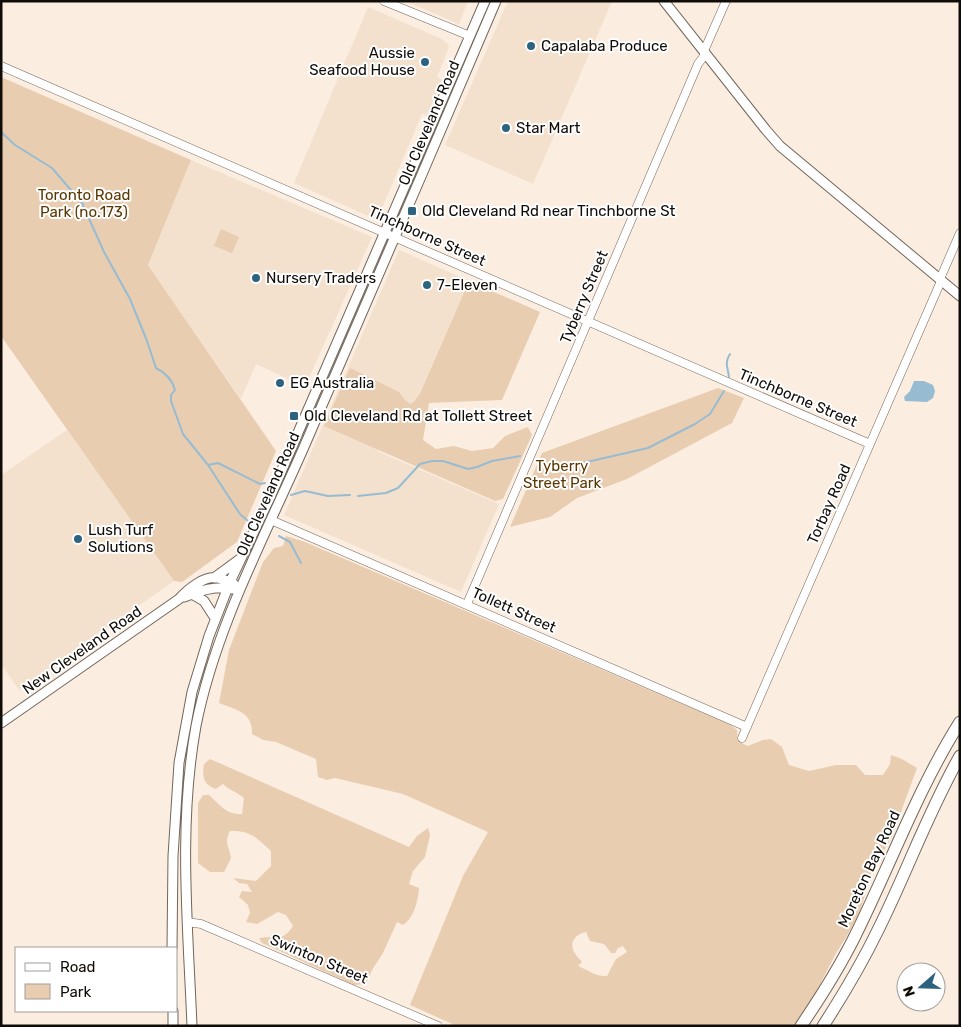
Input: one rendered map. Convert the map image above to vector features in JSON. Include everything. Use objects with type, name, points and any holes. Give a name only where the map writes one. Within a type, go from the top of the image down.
[{"type":"highway","name":"Moreton Bay Road","points":[[801,1026],[853,940],[922,789],[960,722]]},
{"type":"highway","points":[[823,1026],[853,977],[878,930],[934,805],[960,756]]},
{"type":"main road","name":"Old Cleveland Road","points":[[172,947],[173,856],[179,763],[192,692],[215,618],[271,495],[485,1]]},
{"type":"main road","name":"Old Cleveland Road","points":[[192,1026],[187,922],[186,819],[193,745],[209,672],[240,589],[395,237],[496,1]]},
{"type":"main road","points":[[664,1],[780,146],[960,296]]},
{"type":"main road","points":[[214,578],[242,558]]},
{"type":"main road","name":"New Cleveland Road","points":[[1,723],[179,598],[189,589],[205,580],[214,578],[240,589]]},
{"type":"main road","name":"New Cleveland Road","points":[[179,598],[205,589],[229,585]]},
{"type":"main road","points":[[192,594],[204,601],[215,618]]},
{"type":"main road","points":[[173,1012],[173,1026]]},
{"type":"street","points":[[384,1],[470,36]]},
{"type":"street","name":"Tyberry Street","points":[[467,604],[726,1]]},
{"type":"street","name":"Tinchborne Street","points":[[1,66],[870,444]]},
{"type":"street","name":"Torbay Road","points":[[742,738],[960,233]]},
{"type":"street","name":"Tollett Street","points":[[271,520],[746,727]]},
{"type":"street","name":"Swinton Street","points":[[187,922],[201,924],[438,1026]]},
{"type":"shaded area","points":[[405,1],[468,1],[459,24]]},
{"type":"shaded area","points":[[508,1],[612,1],[533,184],[445,145]]},
{"type":"shaded area","points":[[368,7],[442,39],[449,47],[437,77],[442,80],[427,116],[422,114],[377,220],[294,183]]},
{"type":"shaded area","name":"Nursery Traders","points":[[191,160],[372,237],[305,387],[256,364],[241,399],[148,265]]},
{"type":"shaded area","points":[[399,250],[469,281],[415,403],[377,451],[499,504],[461,592],[284,515]]},
{"type":"shaded area","points":[[67,430],[174,581],[19,690],[1,664],[1,475]]},
{"type":"green space","name":"Toronto Road Park (no.173)","points":[[1,77],[191,160],[148,265],[276,451],[237,542],[182,582],[174,581],[1,336]]},
{"type":"green space","points":[[221,229],[239,237],[232,253],[214,246]]},
{"type":"green space","points":[[469,281],[540,312],[502,400],[429,403],[423,440],[436,449],[454,446],[472,451],[493,448],[505,436],[528,427],[532,435],[503,499],[495,501],[324,426],[350,368],[399,392],[410,404],[414,402],[420,393]]},
{"type":"green space","name":"Tyberry Street Park","points":[[718,388],[744,398],[732,423],[627,479],[577,498],[550,517],[510,527],[542,453]]},
{"type":"green space","points":[[286,536],[305,542],[731,725],[737,730],[739,740],[748,746],[771,739],[782,747],[789,765],[809,771],[836,765],[856,765],[865,775],[883,775],[890,764],[891,755],[917,768],[891,839],[872,870],[859,916],[835,955],[808,1008],[794,1026],[457,1026],[410,1005],[463,876],[488,832],[403,794],[335,778],[327,780],[318,777],[316,759],[276,742],[263,740],[252,734],[250,721],[246,716],[237,710],[219,703],[229,650],[263,562],[274,548],[283,546]],"holes":[[[586,932],[590,941],[604,944],[611,953],[615,953],[618,948],[623,946],[627,952],[616,959],[607,976],[596,974],[578,966],[582,962],[574,951],[572,944],[578,935]]]},
{"type":"green space","points":[[210,759],[409,847],[417,836],[428,828],[430,835],[425,857],[413,871],[409,884],[419,888],[415,909],[403,925],[397,922],[366,984],[354,985],[262,943],[259,938],[278,937],[285,935],[289,931],[293,926],[286,915],[278,912],[257,924],[246,922],[250,913],[248,905],[239,897],[242,891],[252,892],[247,884],[239,883],[233,878],[256,881],[271,866],[271,851],[257,839],[248,833],[230,831],[227,842],[231,858],[224,872],[210,872],[198,863],[198,803],[203,795],[209,795],[227,811],[236,814],[242,814],[244,798],[223,784],[216,789],[208,785],[204,779],[203,772],[204,764]]},
{"type":"water","points":[[914,381],[924,381],[933,385],[935,391],[933,398],[927,402],[905,401],[904,397],[910,391]]},
{"type":"waterway","points":[[1,132],[15,145],[52,168],[82,203],[104,252],[130,299],[156,368],[163,372],[174,386],[175,390],[171,395],[171,401],[183,434],[208,465],[240,514],[248,521]]},
{"type":"waterway","points":[[729,377],[727,363],[730,354]]},
{"type":"waterway","points":[[538,464],[565,467],[648,448],[695,424],[710,414],[724,391]]},
{"type":"waterway","points":[[358,496],[386,493],[398,488],[420,464],[432,461],[443,461],[468,469],[492,461],[520,456]]},
{"type":"waterway","points":[[208,465],[218,463],[260,484],[265,483]]},
{"type":"waterway","points":[[291,495],[305,491],[328,496],[350,495]]},
{"type":"waterway","points":[[279,536],[290,542],[301,563]]},
{"type":"place","name":"Capalaba Produce","points":[[531,46]]},
{"type":"place","name":"Aussie Seafood House","points":[[425,62]]},
{"type":"place","name":"Star Mart","points":[[506,128]]},
{"type":"place","name":"Old Cleveland Rd near Tinchborne St","points":[[412,211]]},
{"type":"place","name":"Nursery Traders","points":[[256,278]]},
{"type":"place","name":"7-Eleven","points":[[427,285]]},
{"type":"place","name":"EG Australia","points":[[280,383]]},
{"type":"place","name":"Old Cleveland Rd at Tollett Street","points":[[294,416]]},
{"type":"place","name":"Lush Turf Solutions","points":[[78,539]]}]
